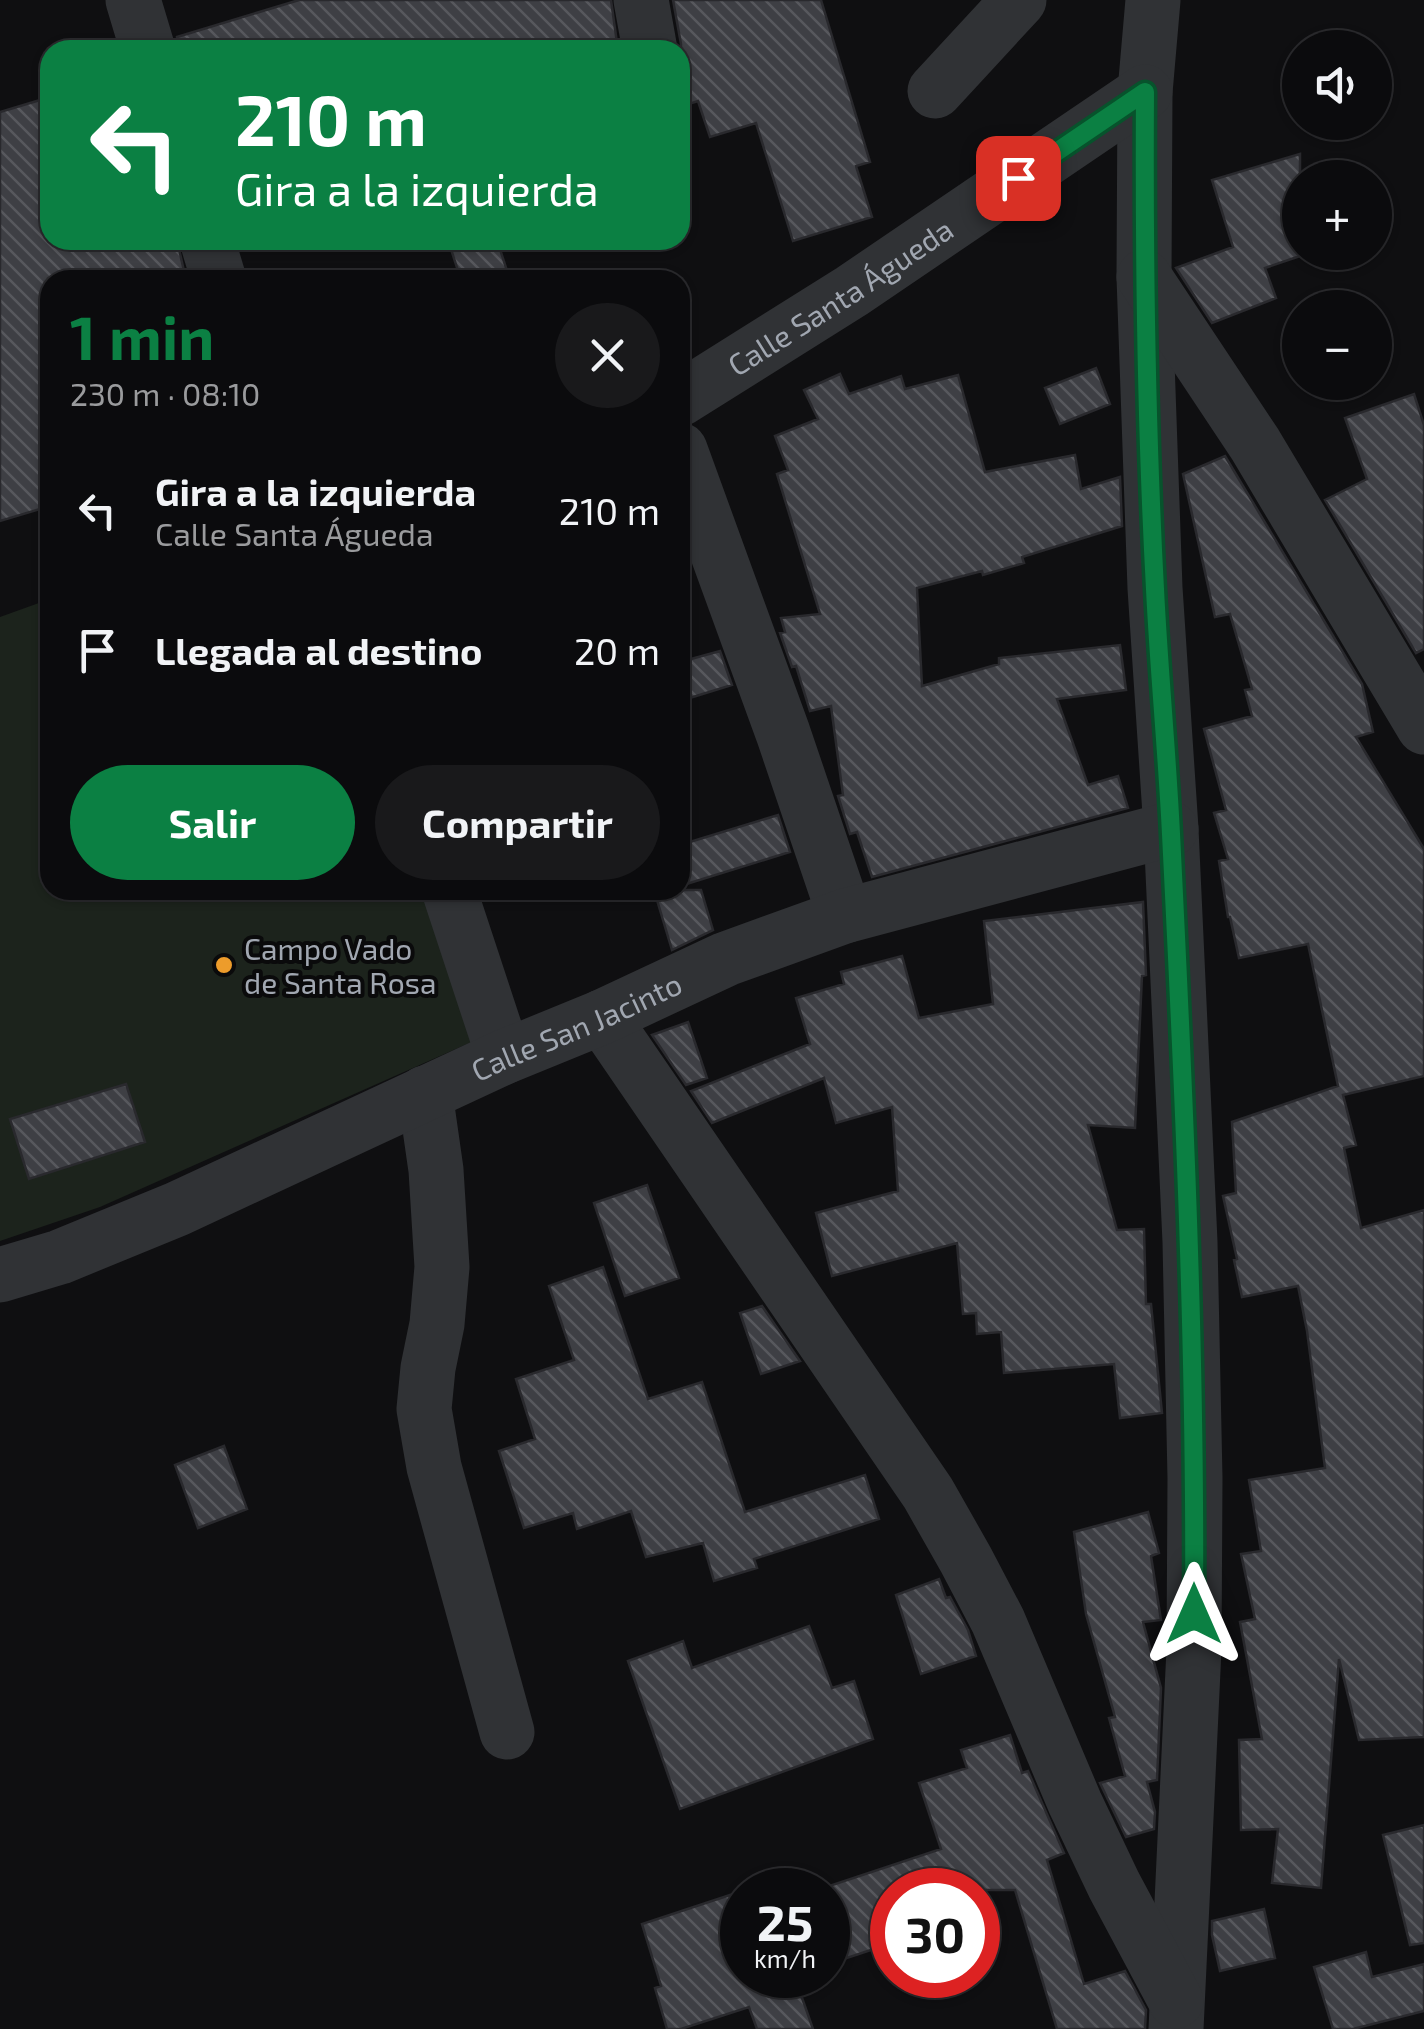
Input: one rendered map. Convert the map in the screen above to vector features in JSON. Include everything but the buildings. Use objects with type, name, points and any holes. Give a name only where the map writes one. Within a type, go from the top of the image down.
[{"type":"street","points":[[133,0],[145,40]]},
{"type":"street","points":[[641,0],[648,40]]},
{"type":"street","points":[[936,90],[1019,0]]},
{"type":"street","points":[[1154,0],[1145,92],[1144,277],[1155,588],[1171,828],[1190,1242],[1195,1478],[1194,1648],[1176,2016]]},
{"type":"street","name":"Calle Santa Águeda","points":[[690,393],[852,291],[1145,92]]},
{"type":"street","points":[[1144,277],[1255,444],[1424,727]]},
{"type":"street","points":[[690,477],[845,916]]},
{"type":"street","name":"Calle San Jacinto","points":[[0,1275],[60,1257],[176,1209],[726,959],[845,916],[1171,828]]},
{"type":"street","points":[[451,900],[504,1057]]},
{"type":"street","points":[[602,1017],[947,1526],[998,1621],[1075,1803],[1176,2016]]},
{"type":"street","points":[[425,1094],[436,1170],[442,1267],[424,1410],[434,1467],[507,1732]]},
{"type":"shaded area","name":"Campo Vado de Santa Rosa","points":[[40,603],[40,900],[425,900],[476,1040],[100,1207],[0,1241],[0,617]]},
{"type":"place","name":"Campo Vado de Santa Rosa","points":[[224,965]]},
{"type":"route","points":[[1018,178],[1145,92],[1144,277],[1155,588],[1171,828],[1190,1242],[1194,1614]]}]
